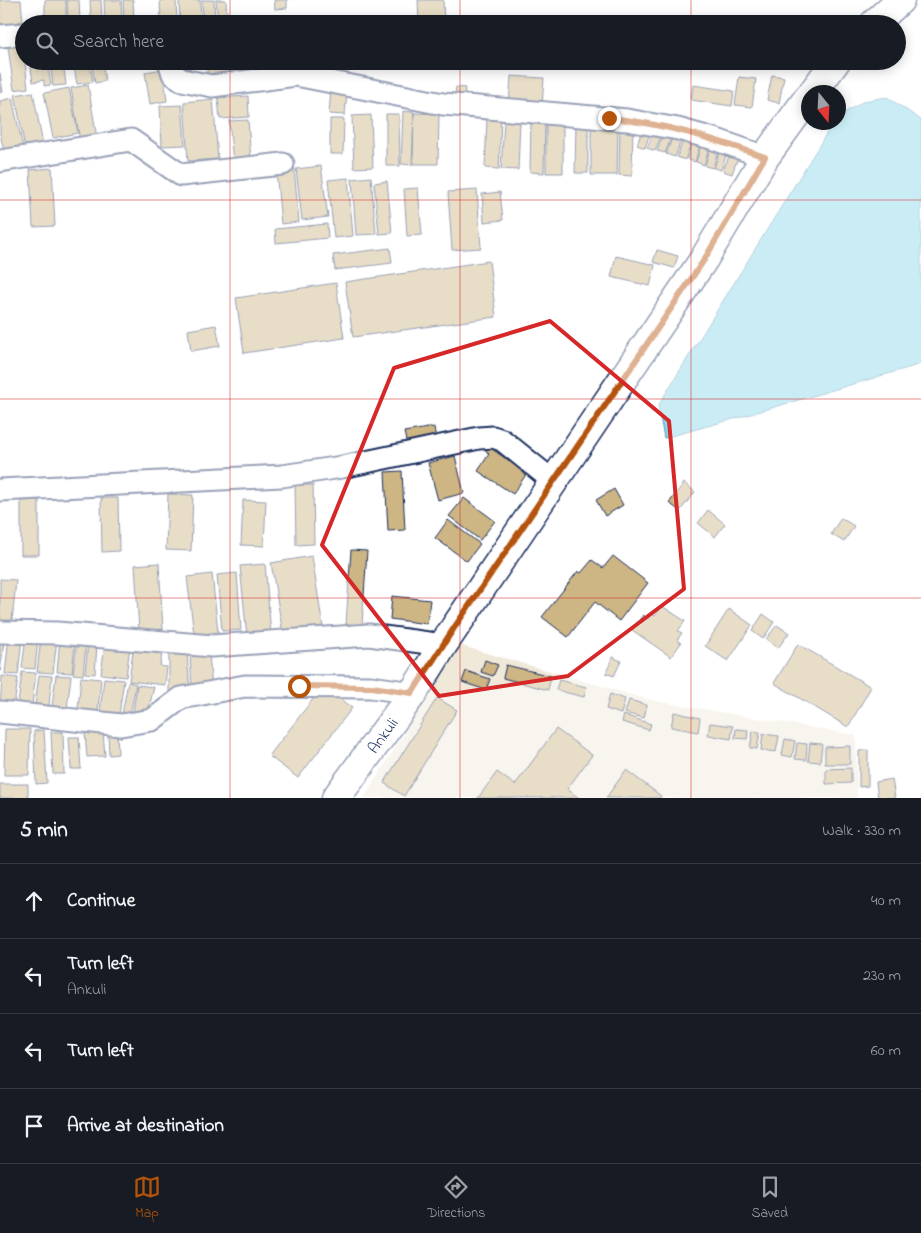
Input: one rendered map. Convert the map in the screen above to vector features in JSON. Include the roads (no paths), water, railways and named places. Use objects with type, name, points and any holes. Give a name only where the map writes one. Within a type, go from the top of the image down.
[{"type":"main road","points":[[884,15],[900,0]]},
{"type":"main road","points":[[818,85],[829,70]]},
{"type":"main road","name":"Ankuli","points":[[336,798],[412,693],[443,644],[704,260],[765,157],[801,108]]},
{"type":"street","points":[[0,36],[15,35]]},
{"type":"street","points":[[172,70],[173,74],[182,80],[212,86],[296,75],[443,104],[627,120],[678,129],[714,139],[765,157]]},
{"type":"street","points":[[0,161],[131,140],[181,175],[283,164]]},
{"type":"street","points":[[0,490],[282,476],[342,467],[479,438],[493,437],[502,440],[553,481]]},
{"type":"street","points":[[0,632],[57,633],[212,646],[369,635],[443,644]]},
{"type":"street","points":[[0,712],[121,725],[152,720],[181,698],[245,686],[372,687],[412,693]]},
{"type":"water","points":[[887,97],[921,120],[921,362],[918,365],[664,438],[658,406],[829,130],[846,130],[846,112],[864,101]]}]
